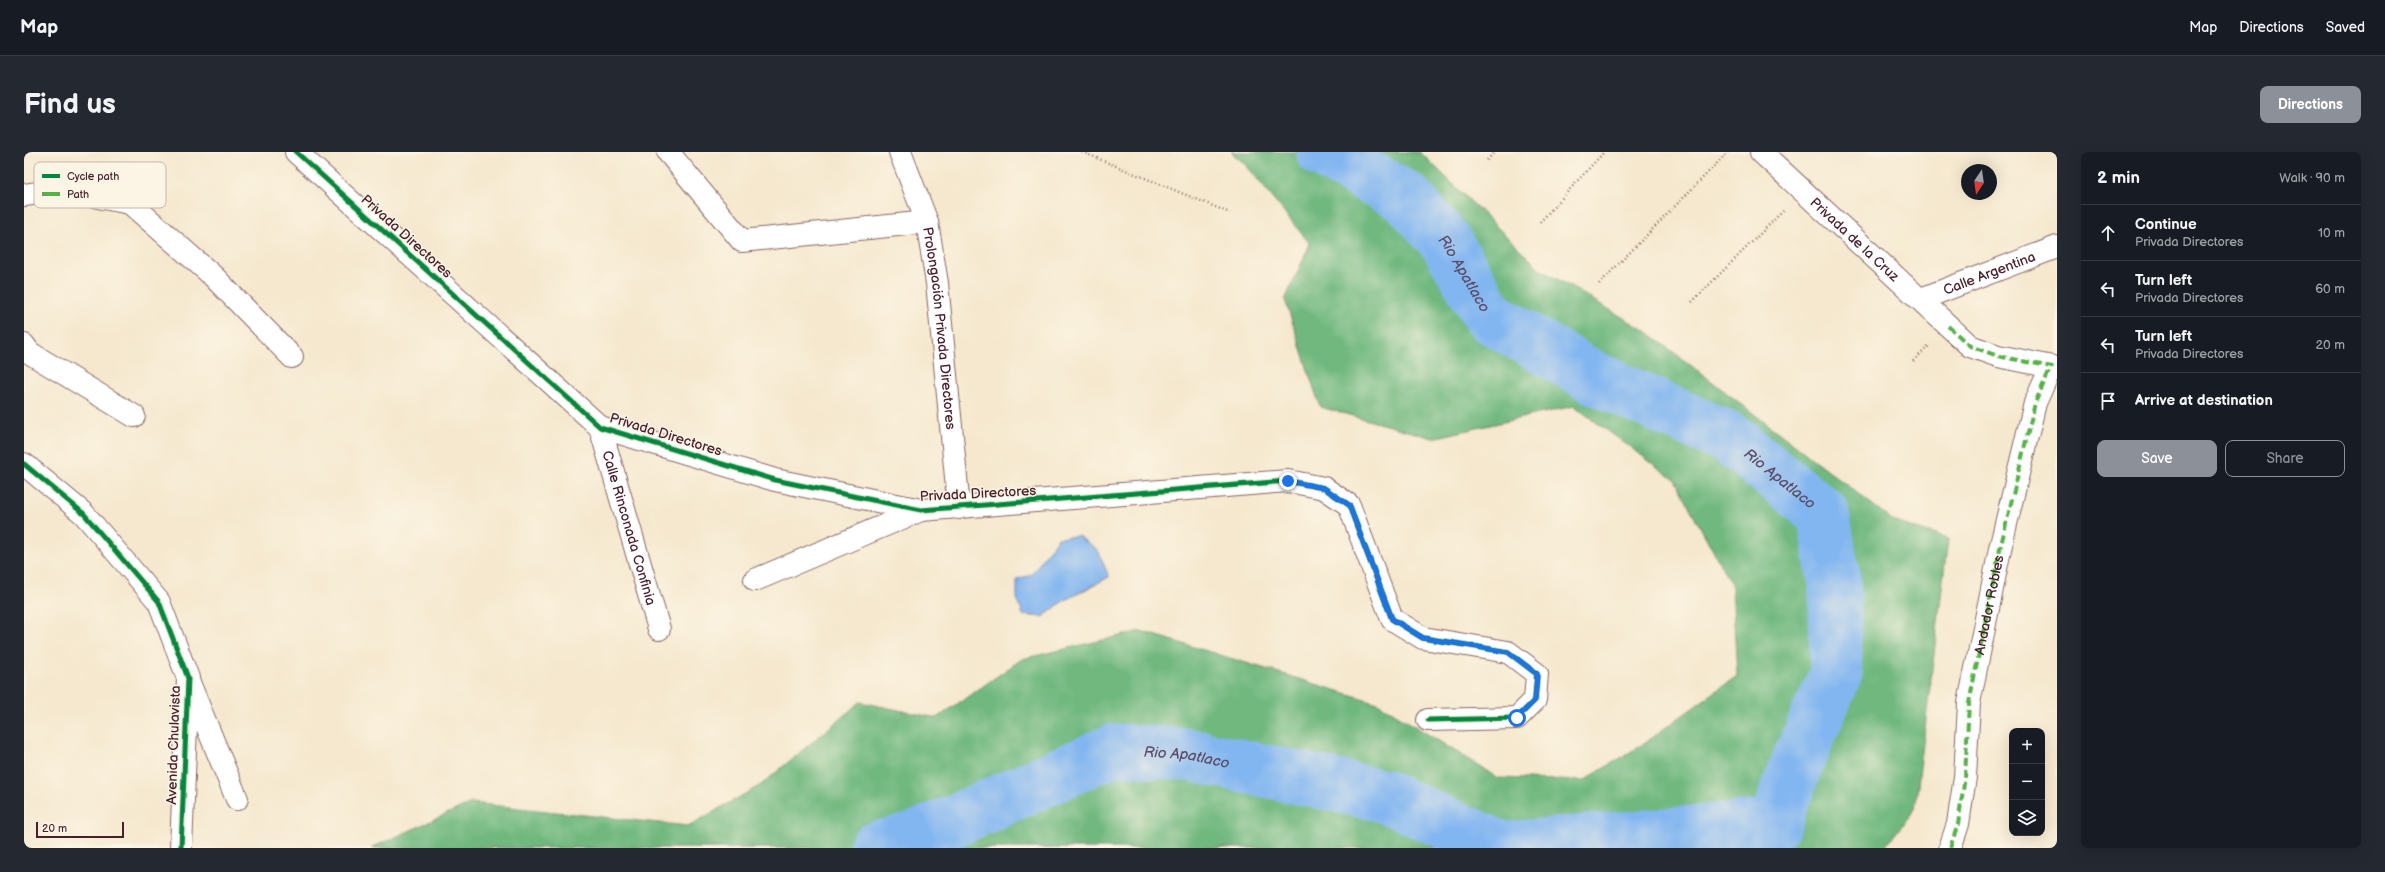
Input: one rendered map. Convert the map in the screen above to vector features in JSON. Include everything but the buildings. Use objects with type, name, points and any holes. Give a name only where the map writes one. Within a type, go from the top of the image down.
[{"type":"street","name":"Privada Directores","points":[[296,152],[600,427],[774,480],[921,510],[1288,481],[1324,488],[1349,505],[1392,619],[1423,638],[1508,652],[1537,674],[1535,700],[1517,718],[1428,720]]},
{"type":"street","points":[[668,152],[742,241],[927,222]]},
{"type":"street","name":"Prolongación Privada Directores","points":[[900,152],[927,222],[937,283],[959,508]]},
{"type":"street","name":"Privada de la Cruz","points":[[1761,152],[1802,192],[1921,299],[1970,346],[1998,356],[2054,368]]},
{"type":"street","points":[[24,196],[34,194]]},
{"type":"street","points":[[137,208],[213,276],[292,357]]},
{"type":"street","name":"Calle Argentina","points":[[1921,299],[2057,247]]},
{"type":"street","points":[[26,354],[134,416]]},
{"type":"street","name":"Andador Robles","points":[[1950,848],[1958,824],[1965,777],[1969,703],[2000,549],[2035,403],[2054,368]]},
{"type":"street","name":"Calle Rinconada Confinia","points":[[600,427],[659,629]]},
{"type":"street","name":"Avenida Chulavista","points":[[24,464],[84,514],[159,602],[188,678],[180,848]]},
{"type":"street","points":[[755,580],[921,510]]},
{"type":"street","points":[[188,678],[237,799]]},
{"type":"path","points":[[1082,152],[1230,213]]},
{"type":"path","points":[[1488,160],[1496,152]]},
{"type":"path","points":[[1540,222],[1604,152]]},
{"type":"path","points":[[1599,284],[1728,152]]},
{"type":"path","points":[[1692,302],[1802,192]]},
{"type":"green space","points":[[1231,152],[1420,152],[1540,269],[1646,331],[1895,522],[1948,539],[1915,809],[1884,848],[371,848],[471,803],[688,826],[761,785],[860,702],[937,718],[1022,659],[1141,631],[1378,703],[1498,778],[1583,781],[1640,746],[1737,676],[1732,586],[1675,480],[1574,406],[1433,438],[1320,407],[1285,300],[1310,244],[1246,165]]},
{"type":"water","points":[[1078,536],[1098,550],[1109,577],[1062,602],[1043,617],[1023,615],[1017,598],[1017,579],[1031,575],[1058,538]]},
{"type":"waterway","name":"Rio Apatlaco","points":[[1323,152],[1407,198],[1446,242],[1490,317],[1595,378],[1729,438],[1823,513],[1835,585],[1836,673],[1798,761],[1774,825],[1508,848]]},
{"type":"waterway","name":"Rio Apatlaco","points":[[876,848],[913,839],[1114,750],[1185,754],[1384,796],[1502,848]]},
{"type":"marked path","points":[[1948,326],[1970,346],[1998,356],[2057,368]]},
{"type":"marked path","points":[[1950,848],[1958,824],[1965,777],[1969,703],[2000,549],[2035,403],[2051,367]]},
{"type":"cycle path","points":[[296,152],[600,427],[775,480],[921,510],[1288,481],[1324,488],[1349,505],[1392,619],[1423,638],[1508,652],[1537,674],[1535,700],[1517,718],[1428,720]]},
{"type":"cycle path","points":[[24,464],[84,514],[159,602],[188,678],[181,848]]},
{"type":"route","points":[[1288,481],[1324,488],[1349,505],[1392,619],[1423,638],[1508,652],[1537,674],[1535,700],[1517,718]]}]
